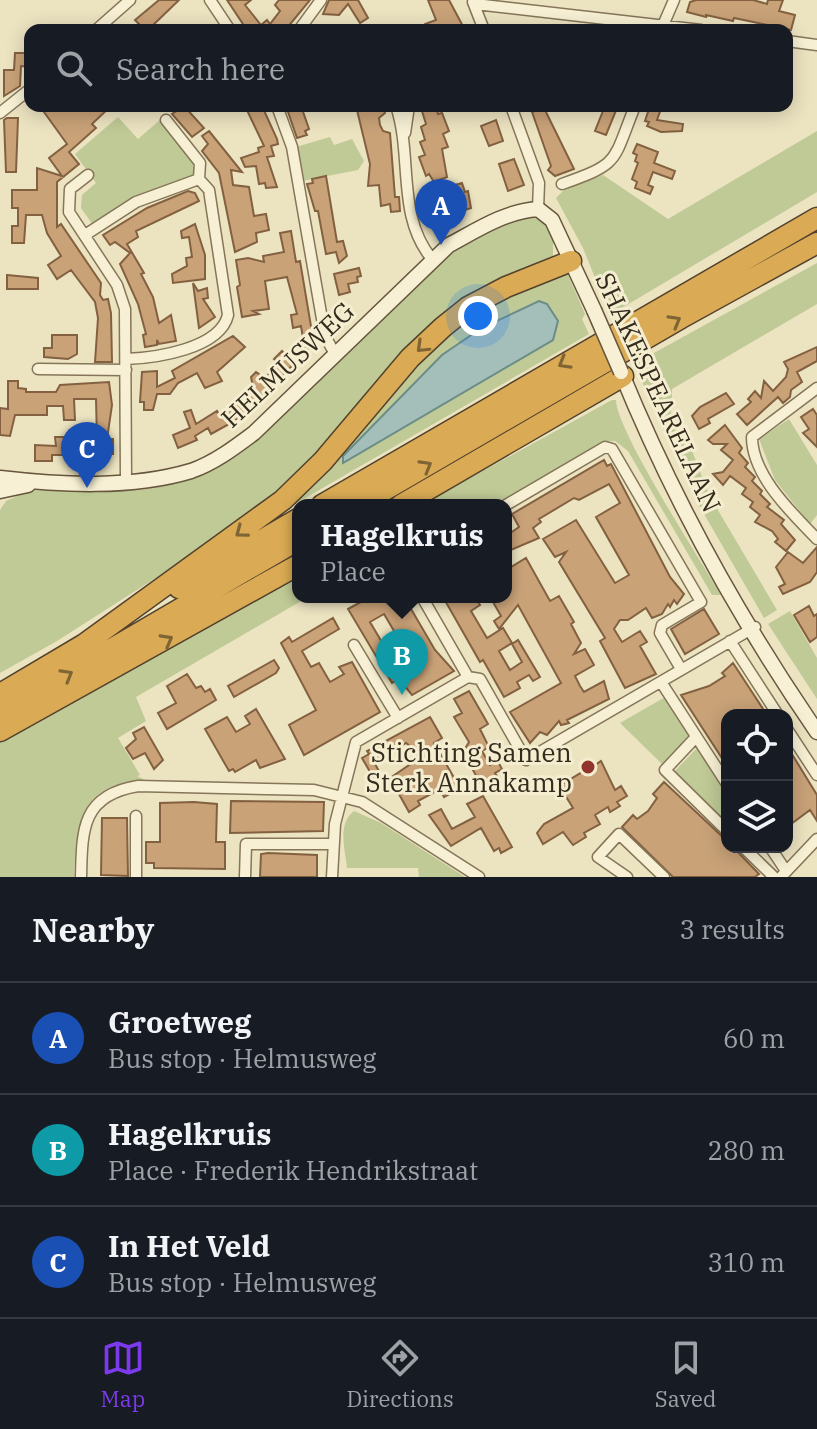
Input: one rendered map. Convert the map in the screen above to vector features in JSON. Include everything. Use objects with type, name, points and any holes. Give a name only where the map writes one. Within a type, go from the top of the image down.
[{"type":"highway","points":[[752,253],[817,203]]},
{"type":"highway","points":[[332,499],[817,218]]},
{"type":"highway","points":[[369,499],[681,318],[817,243]]},
{"type":"highway","points":[[83,645],[283,500],[323,461],[410,358],[468,307],[571,261]]},
{"type":"highway","points":[[411,499],[622,374]]},
{"type":"highway","points":[[0,694],[292,523]]},
{"type":"highway","points":[[0,714],[292,544]]},
{"type":"highway","points":[[0,731],[292,568]]},
{"type":"street","points":[[103,24],[130,0]]},
{"type":"street","points":[[210,0],[226,24]]},
{"type":"street","points":[[303,24],[321,0]]},
{"type":"street","points":[[663,24],[674,0]]},
{"type":"street","points":[[482,24],[474,2],[639,24]]},
{"type":"street","points":[[793,42],[817,45]]},
{"type":"street","points":[[0,113],[24,94]]},
{"type":"street","points":[[279,112],[292,147],[325,336],[335,354]]},
{"type":"street","points":[[398,112],[404,135]]},
{"type":"street","points":[[408,112],[404,135],[406,188],[418,236],[432,259]]},
{"type":"street","points":[[513,112],[539,183],[538,209]]},
{"type":"street","points":[[562,184],[605,168],[614,159],[633,112]]},
{"type":"street","points":[[38,369],[126,364],[159,357],[195,345],[226,323],[209,190],[199,179],[200,163],[166,120]]},
{"type":"street","points":[[88,175],[70,189],[69,212],[117,285],[125,309],[126,481]]},
{"type":"street","points":[[85,235],[136,202],[199,179]]},
{"type":"street","name":"HELMUSWEG","points":[[0,478],[40,483],[126,481],[193,470],[224,455],[254,433],[449,245],[488,223],[538,209]]},
{"type":"street","name":"SHAKESPEARELAAN","points":[[538,209],[552,220],[653,447],[734,599],[817,732]]},
{"type":"street","points":[[817,388],[752,437],[752,447],[776,493],[817,539]]},
{"type":"street","points":[[512,501],[605,447],[612,449],[701,602],[662,625],[660,633],[681,669]]},
{"type":"street","name":"HELMUSWEG","points":[[0,491],[40,483]]},
{"type":"street","points":[[425,603],[468,677]]},
{"type":"street","points":[[332,877],[333,844],[341,796],[356,742],[468,677],[480,679],[526,760],[752,629]]},
{"type":"street","name":"SHAKESPEARELAAN","points":[[752,629],[817,719]]},
{"type":"street","points":[[730,641],[774,709]]},
{"type":"street","points":[[354,645],[398,718]]},
{"type":"street","points":[[661,682],[725,781]]},
{"type":"street","points":[[696,737],[665,770],[721,825]]},
{"type":"street","points":[[793,738],[817,775]]},
{"type":"street","points":[[81,877],[82,835],[87,820],[100,801],[117,789],[138,786],[314,790],[341,796],[383,814],[479,877]]},
{"type":"street","points":[[136,816],[136,877]]},
{"type":"street","points":[[627,877],[598,857],[619,834],[664,877]]},
{"type":"street","points":[[773,853],[783,874],[817,839]]},
{"type":"street","points":[[245,877],[246,844],[333,844]]},
{"type":"street","points":[[749,853],[774,877]]},
{"type":"green space","points":[[118,117],[138,139],[161,119],[198,166],[196,174],[135,199],[93,225],[81,208],[82,195],[96,183],[75,154]]},
{"type":"green space","points":[[817,131],[817,192],[610,315],[583,248],[556,198],[566,188],[603,175],[668,219]]},
{"type":"green space","points":[[330,137],[334,145],[352,139],[364,161],[358,170],[302,181],[296,147]]},
{"type":"green space","points":[[527,215],[545,222],[553,240],[553,256],[542,266],[505,281],[283,490],[240,524],[57,641],[0,673],[0,510],[6,501],[36,488],[126,485],[225,459],[453,249],[507,224],[507,221]]},
{"type":"green space","points":[[817,263],[817,304],[672,389],[671,416],[683,427],[709,495],[777,610],[764,618],[696,500],[634,364]]},
{"type":"green space","points":[[561,273],[568,275],[585,314],[582,319],[589,334],[304,499],[292,499],[292,506],[250,530],[414,361],[471,312]],"holes":[[[539,301],[553,339],[343,462],[343,455],[432,367],[480,331]]]},
{"type":"green space","points":[[616,400],[620,416],[644,466],[721,595],[712,595],[628,451],[615,441],[606,441],[505,499],[432,499]]},
{"type":"green space","points":[[789,419],[817,465],[817,515],[810,524],[775,480],[759,439]]},
{"type":"green space","points":[[292,576],[292,603],[298,603],[136,697],[146,721],[118,738],[140,775],[137,776],[147,781],[107,789],[86,808],[77,838],[74,877],[0,877],[0,739]]},
{"type":"green space","points":[[790,611],[817,658],[817,699],[768,624]]},
{"type":"green space","points":[[667,696],[692,735],[663,765],[620,723]]},
{"type":"green space","points":[[699,746],[721,779],[721,820],[673,773]]},
{"type":"green space","points":[[354,811],[381,823],[465,877],[419,877],[418,868],[347,868],[344,830]]},
{"type":"water","points":[[539,301],[547,304],[558,321],[553,340],[343,463],[343,456],[442,355],[480,329]]},
{"type":"building","points":[[159,0],[179,0],[154,24],[139,24],[135,20]]},
{"type":"building","points":[[227,0],[251,0],[245,5],[260,24],[243,24]]},
{"type":"building","points":[[279,0],[310,0],[290,24],[270,24],[280,11],[275,5]]},
{"type":"building","points":[[329,0],[358,0],[368,18],[360,23],[348,4],[339,15],[323,14]]},
{"type":"building","points":[[428,0],[449,0],[462,24],[425,24],[436,20]]},
{"type":"building","points":[[753,0],[767,4],[768,0],[783,0],[779,11],[795,15],[793,24],[762,24],[734,18],[733,21],[687,12],[690,2]]},
{"type":"building","points":[[15,53],[24,53],[20,86],[4,96],[4,70],[14,70]]},
{"type":"building","points":[[44,112],[105,112],[92,124],[96,128],[69,152],[79,164],[57,182],[57,227],[61,224],[101,283],[103,300],[108,299],[112,362],[95,362],[98,318],[95,302],[71,270],[57,279],[48,265],[61,256],[47,233],[42,215],[26,215],[24,243],[12,243],[12,226],[18,226],[18,208],[12,208],[12,190],[37,190],[37,168],[62,176],[49,158],[67,144]]},
{"type":"building","points":[[189,112],[204,128],[192,137],[172,114]]},
{"type":"building","points":[[248,112],[265,112],[277,139],[278,144],[271,146],[274,156],[267,157],[277,187],[266,188],[265,183],[259,184],[256,166],[245,167],[241,158],[259,152],[258,148],[264,146]]},
{"type":"building","points":[[288,112],[303,112],[309,129],[305,131],[307,135],[297,138]]},
{"type":"building","points":[[357,112],[385,112],[379,118],[380,125],[383,131],[390,133],[395,197],[399,197],[400,211],[391,212],[390,204],[381,206],[379,185],[368,186],[370,164]]},
{"type":"building","points":[[422,112],[442,113],[449,131],[443,134],[448,147],[442,149],[447,177],[434,182],[429,174],[426,176],[419,157],[425,155],[420,142],[425,140],[421,127],[426,124]]},
{"type":"building","points":[[532,112],[546,112],[574,169],[555,176],[548,170],[551,166]]},
{"type":"building","points":[[603,112],[615,112],[606,135],[595,131]]},
{"type":"building","points":[[648,112],[660,112],[657,120],[683,124],[682,131],[661,132],[647,126],[649,122],[645,121]]},
{"type":"building","points":[[18,118],[16,172],[6,172],[4,120]]},
{"type":"building","points":[[496,120],[503,141],[489,146],[481,126]]},
{"type":"building","points":[[209,131],[242,172],[231,170],[233,185],[249,187],[254,216],[266,214],[269,230],[256,233],[257,242],[235,252],[219,173],[202,151],[208,144],[202,136]]},
{"type":"building","points":[[637,144],[658,152],[654,163],[675,171],[672,179],[653,172],[648,185],[653,187],[650,194],[635,188],[637,182],[632,179],[638,163],[635,161],[637,155],[633,153]]},
{"type":"building","points":[[514,159],[524,185],[508,191],[499,164]]},
{"type":"building","points":[[326,176],[337,242],[343,241],[347,256],[339,263],[336,252],[326,254],[318,211],[315,211],[307,184],[313,183],[312,179]]},
{"type":"building","points":[[462,183],[465,192],[468,191],[471,208],[461,211],[463,215],[456,219],[448,207],[461,202],[455,185]]},
{"type":"building","points":[[188,191],[195,193],[199,201],[136,231],[138,237],[127,244],[144,273],[141,274],[153,297],[159,323],[171,315],[176,341],[159,344],[157,340],[157,345],[145,347],[143,335],[146,334],[138,304],[120,264],[130,253],[115,242],[110,245],[103,235],[147,208]]},
{"type":"building","points":[[195,224],[205,255],[205,279],[173,283],[172,274],[187,266],[186,258],[192,257],[189,237],[182,238],[181,231]]},
{"type":"building","points":[[291,231],[296,262],[300,261],[314,344],[304,353],[296,345],[303,338],[301,326],[293,328],[291,315],[297,314],[287,277],[265,281],[269,309],[253,311],[259,314],[242,317],[237,287],[240,285],[236,260],[248,258],[264,262],[263,256],[284,252],[280,233]]},
{"type":"building","points":[[359,268],[361,276],[357,277],[358,282],[348,284],[350,292],[339,295],[334,274]]},
{"type":"building","points":[[7,275],[38,278],[38,289],[7,289]]},
{"type":"building","points":[[193,283],[198,291],[207,288],[208,298],[203,299],[215,317],[199,328]]},
{"type":"building","points":[[52,335],[77,335],[77,354],[68,359],[44,357],[44,348],[52,348]]},
{"type":"building","points":[[233,336],[245,347],[217,372],[222,381],[205,388],[197,373],[178,383],[170,394],[157,394],[153,410],[144,410],[144,402],[140,402],[142,372],[157,371],[157,387],[175,378],[172,371]]},
{"type":"building","points":[[817,347],[817,361],[797,372],[802,382],[791,390],[790,397],[783,403],[778,397],[747,425],[737,414],[751,402],[748,399],[755,391],[761,398],[764,381],[773,391],[786,377],[788,369],[784,362]]},
{"type":"building","points":[[282,351],[294,364],[240,418],[211,434],[208,428],[195,436],[197,440],[178,448],[173,435],[190,428],[184,412],[191,410],[196,424],[217,411],[221,418],[253,387],[251,377],[256,372],[265,378],[279,364],[274,359]]},
{"type":"building","points":[[8,381],[18,381],[18,388],[26,389],[26,392],[56,392],[60,385],[109,382],[112,405],[107,439],[113,439],[113,454],[102,454],[101,442],[97,442],[96,399],[74,399],[75,420],[64,420],[63,406],[47,406],[47,415],[15,415],[10,436],[0,435],[0,408],[8,409]]},
{"type":"building","points":[[726,393],[734,404],[708,419],[710,423],[699,429],[692,416],[700,407]]},
{"type":"building","points":[[813,409],[817,415],[817,447],[803,433],[809,429],[801,417]]},
{"type":"building","points":[[725,425],[742,448],[739,453],[748,463],[745,467],[755,477],[752,481],[770,504],[767,507],[784,520],[781,524],[795,540],[786,551],[775,542],[778,539],[772,531],[755,522],[760,515],[750,507],[753,502],[742,494],[746,488],[730,476],[723,485],[713,474],[723,472],[733,460],[721,450],[727,444],[713,444],[708,440]]},
{"type":"building","points":[[55,437],[69,437],[69,442],[78,442],[78,455],[52,455],[52,461],[35,461],[35,445],[56,446]]},
{"type":"building","points":[[604,460],[607,466],[611,464],[670,577],[684,594],[677,604],[674,600],[670,607],[668,604],[662,614],[652,618],[646,608],[628,620],[620,620],[614,629],[622,642],[640,631],[647,642],[640,646],[656,674],[625,688],[600,641],[605,638],[559,562],[566,552],[555,557],[543,539],[576,520],[615,583],[629,575],[596,517],[620,503],[609,484],[579,500],[574,498],[539,519],[541,522],[533,528],[539,538],[512,549],[512,532],[519,527],[512,514]]},
{"type":"building","points":[[817,547],[817,572],[810,582],[783,594],[779,587],[785,584],[776,567],[788,552],[803,563]]},
{"type":"building","points":[[526,558],[550,601],[559,596],[574,622],[571,624],[581,643],[574,654],[585,649],[594,665],[575,676],[584,692],[604,681],[609,699],[567,720],[569,723],[561,725],[559,721],[547,735],[540,732],[530,743],[510,712],[561,683],[518,605],[499,629],[494,621],[501,616],[494,603],[512,603],[512,566]]},
{"type":"building","points":[[359,603],[408,603],[435,650],[454,671],[412,695],[399,679],[392,683],[348,609]],"holes":[[[384,614],[397,636],[383,644],[370,622]]]},
{"type":"building","points":[[446,603],[479,603],[471,611],[487,638],[503,628],[512,643],[499,651],[510,670],[522,662],[512,644],[518,640],[540,677],[533,681],[529,675],[517,682],[520,688],[504,697],[483,660],[480,662]]},
{"type":"building","points":[[809,606],[814,616],[817,614],[817,637],[810,642],[794,615]]},
{"type":"building","points":[[704,609],[719,634],[685,654],[671,629]]},
{"type":"building","points":[[333,618],[339,629],[302,651],[311,667],[319,663],[330,682],[344,674],[339,667],[352,662],[380,712],[304,755],[289,725],[316,710],[281,643],[289,637],[292,642]]},
{"type":"building","points":[[274,660],[279,668],[276,673],[234,697],[228,686]]},
{"type":"building","points":[[733,663],[763,709],[721,709],[721,757],[681,695],[709,686],[725,676],[722,673]]},
{"type":"building","points":[[187,674],[196,688],[201,686],[205,692],[210,689],[216,700],[167,729],[158,713],[176,703],[167,686]]},
{"type":"building","points":[[469,691],[488,724],[480,729],[489,747],[482,751],[490,765],[497,760],[502,769],[495,773],[500,781],[484,790],[463,752],[469,742],[454,717],[462,713],[454,699]]},
{"type":"building","points":[[256,709],[285,759],[260,768],[256,760],[235,772],[233,769],[229,771],[205,729],[227,717],[236,732],[250,724],[245,716]]},
{"type":"building","points":[[430,717],[442,738],[434,743],[460,788],[444,797],[440,789],[418,801],[420,805],[409,812],[390,778],[418,759],[411,747],[406,743],[374,762],[380,773],[373,777],[362,758],[369,754],[367,751]]},
{"type":"building","points":[[144,727],[163,760],[154,769],[145,753],[133,759],[126,748],[136,739],[133,733]]},
{"type":"building","points":[[793,756],[817,795],[817,821],[810,810],[793,823]]},
{"type":"building","points":[[601,761],[615,790],[621,786],[627,796],[617,802],[620,806],[610,812],[608,807],[595,815],[600,824],[584,833],[586,837],[573,845],[563,832],[543,844],[537,833],[544,824],[573,808],[565,795],[559,798],[554,789],[582,772],[580,768],[589,762],[592,767]]},
{"type":"building","points":[[664,782],[721,835],[721,853],[739,853],[759,874],[755,877],[673,877],[622,827],[633,815],[637,819],[648,811],[657,798],[653,794]]},
{"type":"building","points":[[483,796],[512,847],[501,853],[499,848],[494,851],[481,828],[451,846],[429,815],[441,809],[452,829],[475,817],[467,804]]},
{"type":"building","points":[[231,801],[324,802],[323,831],[230,833]]},
{"type":"building","points":[[160,803],[217,804],[216,842],[225,842],[225,869],[154,868],[154,863],[146,863],[146,842],[160,842]]},
{"type":"building","points":[[102,818],[127,818],[128,876],[101,875]]},
{"type":"building","points":[[261,854],[317,855],[317,877],[260,877]]},
{"type":"place","name":"Groetweg","points":[[441,245]]},
{"type":"place","name":"In Het Veld","points":[[87,488]]},
{"type":"place","name":"Hagelkruis","points":[[402,695]]},
{"type":"place","name":"Stichting Samen Sterk Annakamp","points":[[588,767]]}]
